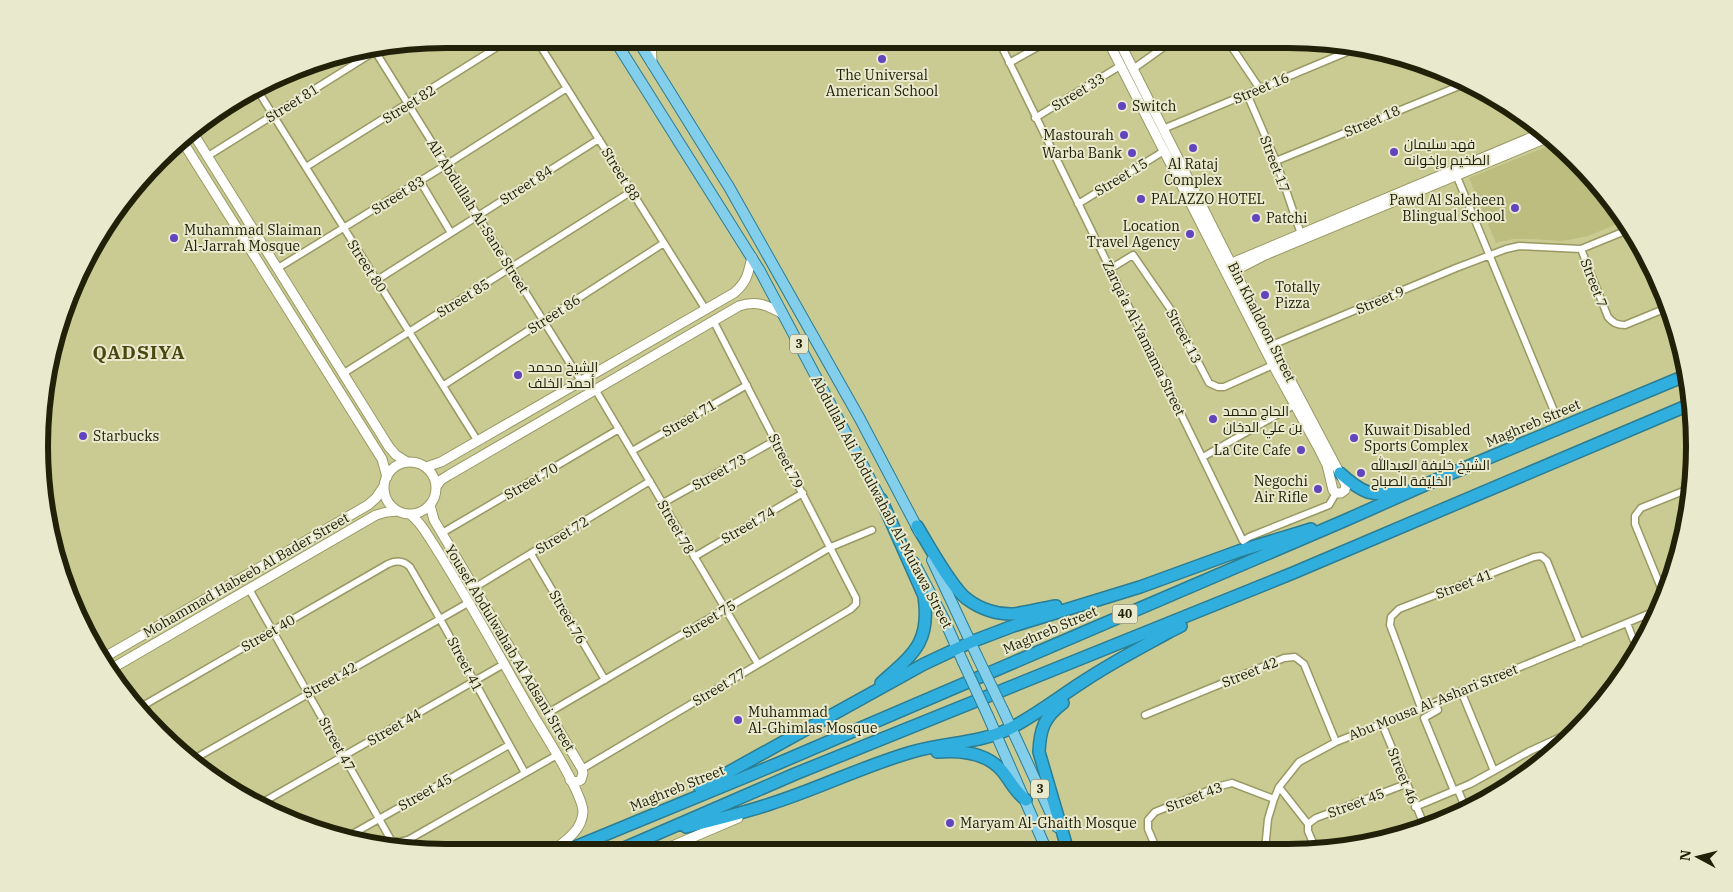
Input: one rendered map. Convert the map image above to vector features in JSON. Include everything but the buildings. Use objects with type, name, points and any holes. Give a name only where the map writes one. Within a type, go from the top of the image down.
[{"type":"highway","name":"Maghreb Street","points":[[582,844],[788,759],[1439,479],[1680,378]]},
{"type":"highway","name":"40","points":[[633,844],[795,774],[1293,573],[1684,407]]},
{"type":"highway","points":[[1340,473],[1356,487],[1370,494],[1397,492],[1439,479]]},
{"type":"highway","points":[[864,698],[913,653],[921,642],[926,611],[924,596],[880,499]]},
{"type":"highway","points":[[917,526],[954,584],[966,599],[991,611],[1014,614],[1140,587],[1239,550],[1346,520]]},
{"type":"highway","points":[[645,839],[770,804],[896,757],[920,750],[974,741],[1011,728],[1085,680],[1168,632],[1268,587],[1293,573]]},
{"type":"highway","points":[[666,808],[924,664],[971,642],[1012,626],[1105,596]]},
{"type":"highway","points":[[1066,844],[1039,752],[1040,737],[1044,722],[1055,709],[1108,668]]},
{"type":"highway","points":[[896,757],[955,751],[976,755],[997,766],[1018,794],[1026,800]]},
{"type":"main road","name":"Abdullah Ali Abdulwahab Al-Mutawa Street","points":[[620,48],[752,257],[944,619],[1044,844]]},
{"type":"main road","name":"Abdullah Ali Abdulwahab Al-Mutawa Street","points":[[643,48],[729,187],[860,418],[917,526],[1065,844]]},
{"type":"street","name":"Street 82","points":[[306,167],[496,48]]},
{"type":"street","name":"Street 88","points":[[542,48],[600,138],[706,310]]},
{"type":"street","points":[[651,48],[652,64]]},
{"type":"street","name":"Zarqa'a Al-Yamama Street","points":[[1002,48],[1243,541],[1329,505],[1336,492]]},
{"type":"street","points":[[1010,63],[1036,48]]},
{"type":"street","name":"Bin Khaldoon Street","points":[[1111,48],[1164,151],[1229,269],[1272,345],[1346,484],[1346,488],[1342,493],[1333,490],[1323,457],[1273,365],[1229,269],[1164,129],[1122,48]]},
{"type":"street","points":[[1133,69],[1164,48]]},
{"type":"street","points":[[1232,48],[1260,89]]},
{"type":"street","name":"Street 16","points":[[1164,129],[1347,52]]},
{"type":"street","name":"Ali Abdullah Al-Sane Street","points":[[378,54],[581,381]]},
{"type":"street","name":"Street 81","points":[[208,156],[370,55]]},
{"type":"street","name":"Street 33","points":[[1035,118],[1120,66]]},
{"type":"street","name":"Street 18","points":[[1276,161],[1458,87]]},
{"type":"street","name":"Street 83","points":[[278,268],[344,229],[567,88]]},
{"type":"street","name":"Street 80","points":[[260,94],[478,440]]},
{"type":"street","name":"Street 17","points":[[1247,94],[1276,161],[1301,234]]},
{"type":"street","points":[[1229,269],[1455,173],[1536,135]]},
{"type":"street","points":[[195,136],[393,452],[408,462]]},
{"type":"street","name":"Street 84","points":[[377,280],[600,138]]},
{"type":"street","points":[[184,145],[382,459],[387,477]]},
{"type":"street","name":"Street 15","points":[[1078,204],[1164,151]]},
{"type":"street","points":[[1229,269],[1301,234],[1455,173]]},
{"type":"street","points":[[1455,173],[1554,411]]},
{"type":"street","points":[[420,181],[451,233]]},
{"type":"street","name":"Street 85","points":[[344,373],[632,191]]},
{"type":"street","points":[[225,210],[233,210],[237,202]]},
{"type":"street","points":[[236,227],[240,220],[247,219]]},
{"type":"street","points":[[1581,249],[1622,232]]},
{"type":"street","name":"Street 86","points":[[444,385],[664,243]]},
{"type":"street","name":"Street 9","points":[[1272,345],[1488,255],[1519,246],[1581,249]]},
{"type":"street","name":"Street 7","points":[[1581,249],[1608,317],[1612,322],[1625,325],[1661,310]]},
{"type":"street","name":"Street 13","points":[[1110,269],[1133,255],[1171,310],[1209,383],[1214,386],[1224,387],[1273,365]]},
{"type":"street","points":[[426,467],[439,463],[734,293],[743,286],[748,276],[752,257]]},
{"type":"street","points":[[734,293],[739,295],[741,301],[738,306]]},
{"type":"street","points":[[436,487],[445,477],[738,306],[758,302],[782,314]]},
{"type":"street","name":"Street 79","points":[[713,320],[831,547],[856,598],[856,604]]},
{"type":"street","points":[[664,333],[665,343],[670,345]]},
{"type":"street","points":[[648,344],[653,350],[653,355]]},
{"type":"street","name":"Street 71","points":[[632,450],[747,385]]},
{"type":"street","name":"Street 78","points":[[595,389],[758,664]]},
{"type":"street","points":[[1203,457],[1294,405]]},
{"type":"street","points":[[536,407],[537,412],[544,418]]},
{"type":"street","points":[[521,415],[527,418],[529,424],[526,429]]},
{"type":"street","name":"Street 70","points":[[442,533],[619,429]]},
{"type":"street","name":"Street 73","points":[[663,503],[776,440]]},
{"type":"street","points":[[382,459],[390,460],[393,452]]},
{"type":"street","points":[[408,462],[419,463],[426,467],[434,478],[436,487],[435,496],[430,505],[423,511],[410,514],[398,511],[388,501],[384,486],[387,477],[395,467],[408,462]]},
{"type":"street","name":"Street 72","points":[[474,588],[650,481]]},
{"type":"street","name":"Mohammad Habeeb Al Bader Street","points":[[108,655],[371,502],[384,486]]},
{"type":"street","points":[[1660,585],[1635,524],[1635,516],[1641,508],[1683,491]]},
{"type":"street","name":"Street 74","points":[[694,557],[803,493]]},
{"type":"street","points":[[371,502],[378,507],[376,515]]},
{"type":"street","name":"Yousef Abdulwahab Al Adsani Street","points":[[430,505],[432,515],[442,533],[582,769]]},
{"type":"street","name":"Mohammad Habeeb Al Bader Street","points":[[115,667],[376,515],[398,511]]},
{"type":"street","name":"Yousef Abdulwahab Al Adsani Street","points":[[410,514],[425,531],[493,645],[557,755],[582,803],[582,816],[578,826],[572,836],[562,844]]},
{"type":"street","name":"Street 75","points":[[548,713],[831,547],[872,530]]},
{"type":"street","points":[[316,534],[319,543],[323,546]]},
{"type":"street","points":[[303,543],[308,545],[310,550],[308,555]]},
{"type":"street","name":"Street 76","points":[[531,554],[605,680]]},
{"type":"street","name":"Street 41","points":[[1421,708],[1390,625],[1391,617],[1399,609],[1534,556],[1541,556],[1547,560],[1580,642]]},
{"type":"street","name":"Street 41","points":[[398,561],[410,567],[525,773]]},
{"type":"street","name":"Street 40","points":[[144,706],[388,564],[398,561]]},
{"type":"street","name":"Street 47","points":[[249,589],[378,819],[390,839],[397,841]]},
{"type":"street","name":"Street 42","points":[[197,757],[468,603]]},
{"type":"street","name":"Street 77","points":[[582,769],[851,609],[856,604]]},
{"type":"street","name":"Abu Mousa Al-Ashari Street","points":[[1266,844],[1268,819],[1274,799],[1280,787],[1299,762],[1336,742],[1647,614]]},
{"type":"street","points":[[175,616],[174,621],[180,629]]},
{"type":"street","points":[[482,627],[490,629],[494,622]]},
{"type":"street","points":[[1627,623],[1634,641]]},
{"type":"street","points":[[159,625],[164,628],[166,633],[164,638]]},
{"type":"street","points":[[493,645],[495,637],[503,637]]},
{"type":"street","name":"Street 42","points":[[1145,715],[1284,658],[1295,657],[1304,664],[1336,742]]},
{"type":"street","name":"Street 44","points":[[266,801],[504,664]]},
{"type":"street","points":[[1461,691],[1494,771]]},
{"type":"street","points":[[1435,702],[1438,710],[1424,718],[1463,803]]},
{"type":"street","name":"Street 46","points":[[1382,724],[1422,820]]},
{"type":"street","points":[[1415,806],[1456,790],[1559,737]]},
{"type":"street","name":"Street 45","points":[[353,833],[509,745]]},
{"type":"street","points":[[1542,745],[1545,750]]},
{"type":"street","points":[[525,773],[557,755]]},
{"type":"street","points":[[570,780],[575,782],[581,780],[582,769]]},
{"type":"street","name":"Street 47","points":[[400,842],[408,840],[525,773]]},
{"type":"street","name":"Street 43","points":[[1154,844],[1148,829],[1148,820],[1155,812],[1220,786],[1232,783],[1274,799]]},
{"type":"street","name":"Street 45","points":[[1308,824],[1316,818],[1406,784]]},
{"type":"street","points":[[1280,787],[1308,824],[1308,831],[1313,844]]},
{"type":"street","points":[[677,844],[770,804]]},
{"type":"street","points":[[1037,827],[1040,844]]},
{"type":"shaded area","points":[[1550,146],[1587,183],[1617,224],[1588,236],[1562,241],[1513,239],[1496,243],[1469,178]]},
{"type":"place","name":"The Universal American School","points":[[882,59]]},
{"type":"place","name":"Switch","points":[[1122,106]]},
{"type":"place","name":"Mastourah","points":[[1124,135]]},
{"type":"place","name":"Al Rataj Complex","points":[[1193,148]]},
{"type":"place","name":"فهد سليمان الطخيم وإخوانه","points":[[1394,152]]},
{"type":"place","name":"Warba Bank","points":[[1132,153]]},
{"type":"place","name":"PALAZZO HOTEL","points":[[1141,199]]},
{"type":"place","name":"Pawd Al Saleheen Blingual School","points":[[1515,208]]},
{"type":"place","name":"Patchi","points":[[1256,218]]},
{"type":"place","name":"Location Travel Agency","points":[[1190,234]]},
{"type":"place","name":"Muhammad Slaiman Al-Jarrah Mosque","points":[[174,238]]},
{"type":"place","name":"Totally Pizza","points":[[1265,295]]},
{"type":"place","name":"الشيخ محمد أحمد الخلف","points":[[518,375]]},
{"type":"place","name":"الحاج محمد بن علي الدخان","points":[[1213,419]]},
{"type":"place","name":"Starbucks","points":[[83,436]]},
{"type":"place","name":"Kuwait Disabled Sports Complex","points":[[1354,438]]},
{"type":"place","name":"La Cite Cafe","points":[[1301,450]]},
{"type":"place","name":"الشيخ خليفة العبدالله الخليفة الصباح","points":[[1361,473]]},
{"type":"place","name":"Negochi Air Rifle","points":[[1318,489]]},
{"type":"place","name":"Muhammad Al-Ghimlas Mosque","points":[[738,720]]},
{"type":"place","name":"Maryam Al-Ghaith Mosque","points":[[950,823]]},
{"type":"district","name":"QADSIYA","points":[[139,352]]}]
